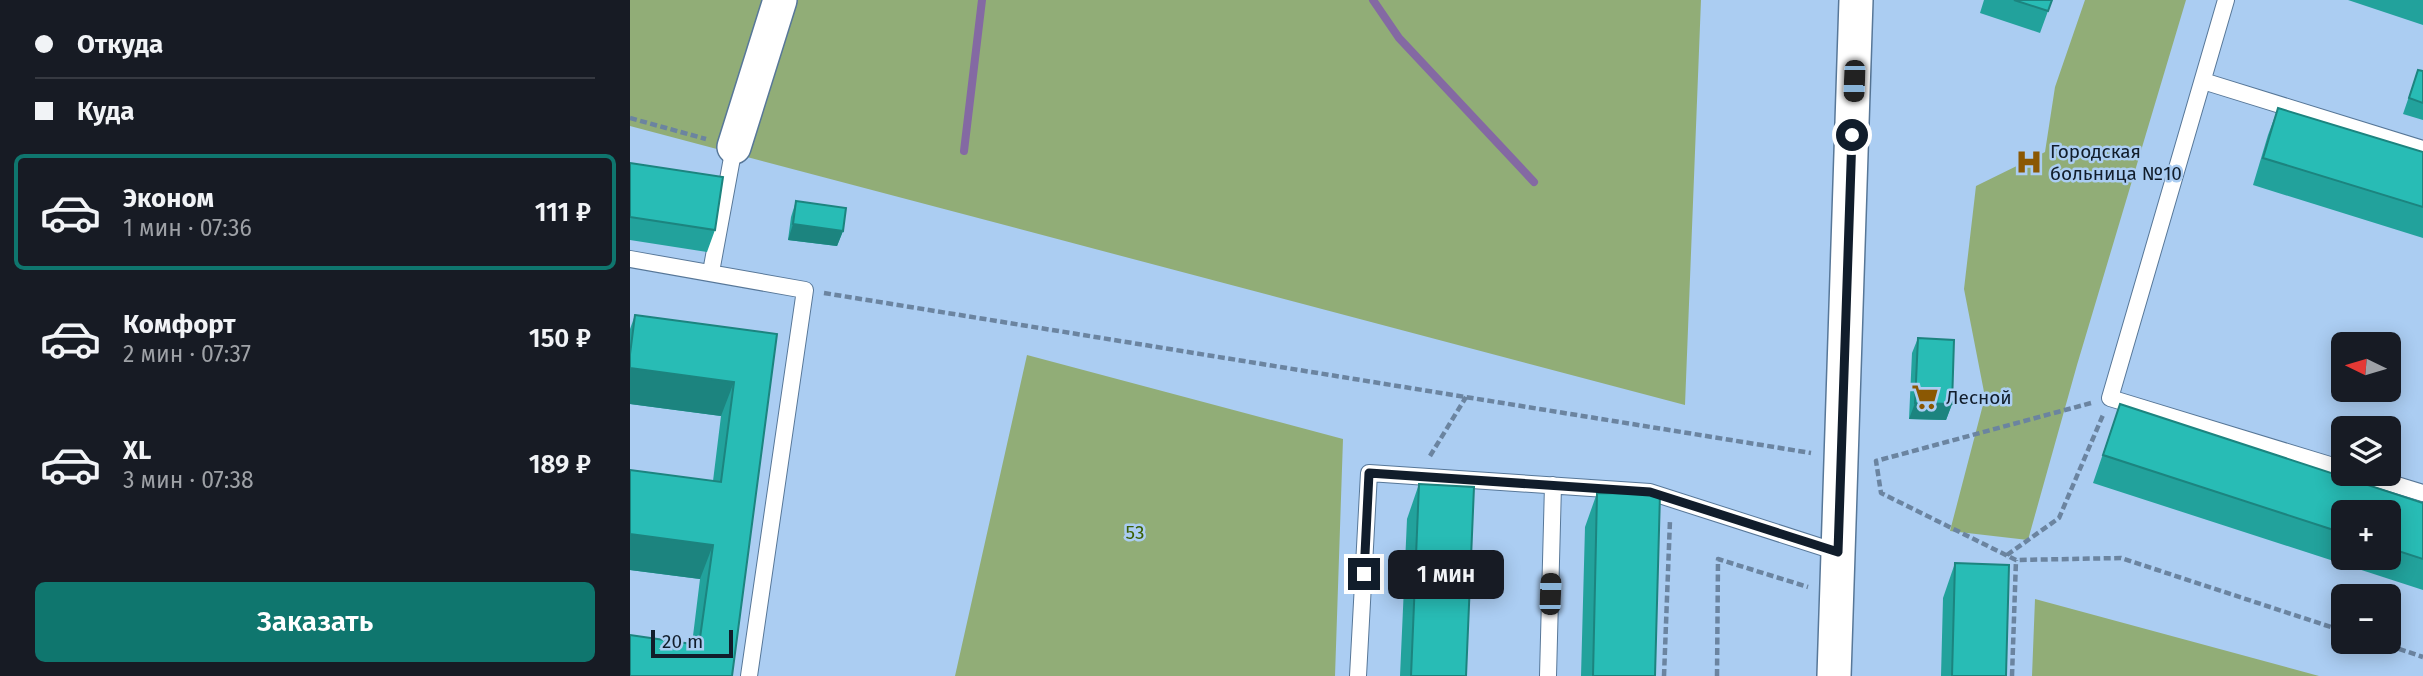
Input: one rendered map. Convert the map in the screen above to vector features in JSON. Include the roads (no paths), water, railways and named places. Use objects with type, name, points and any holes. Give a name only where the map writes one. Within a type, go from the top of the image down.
[{"type":"street","points":[[734,147],[780,0]]},
{"type":"street","points":[[1834,676],[1856,0]]},
{"type":"lane","points":[[2226,0],[2110,398],[2331,465]]},
{"type":"lane","points":[[2203,81],[2423,149]]},
{"type":"lane","points":[[710,272],[734,147]]},
{"type":"lane","points":[[630,259],[805,290],[749,676]]},
{"type":"lane","points":[[1358,676],[1369,473],[1650,492],[1838,552]]},
{"type":"lane","points":[[1548,676],[1553,485]]},
{"type":"lane","points":[[2400,486],[2423,493]]},
{"type":"waterway","points":[[964,151],[982,0]]},
{"type":"waterway","points":[[1373,0],[1399,38],[1534,182]]},
{"type":"place","name":"Городская больница №10","points":[[2029,162]]},
{"type":"place","name":"Лесной","points":[[1925,397]]},
{"type":"park label","name":"53","points":[[1135,532]]}]
